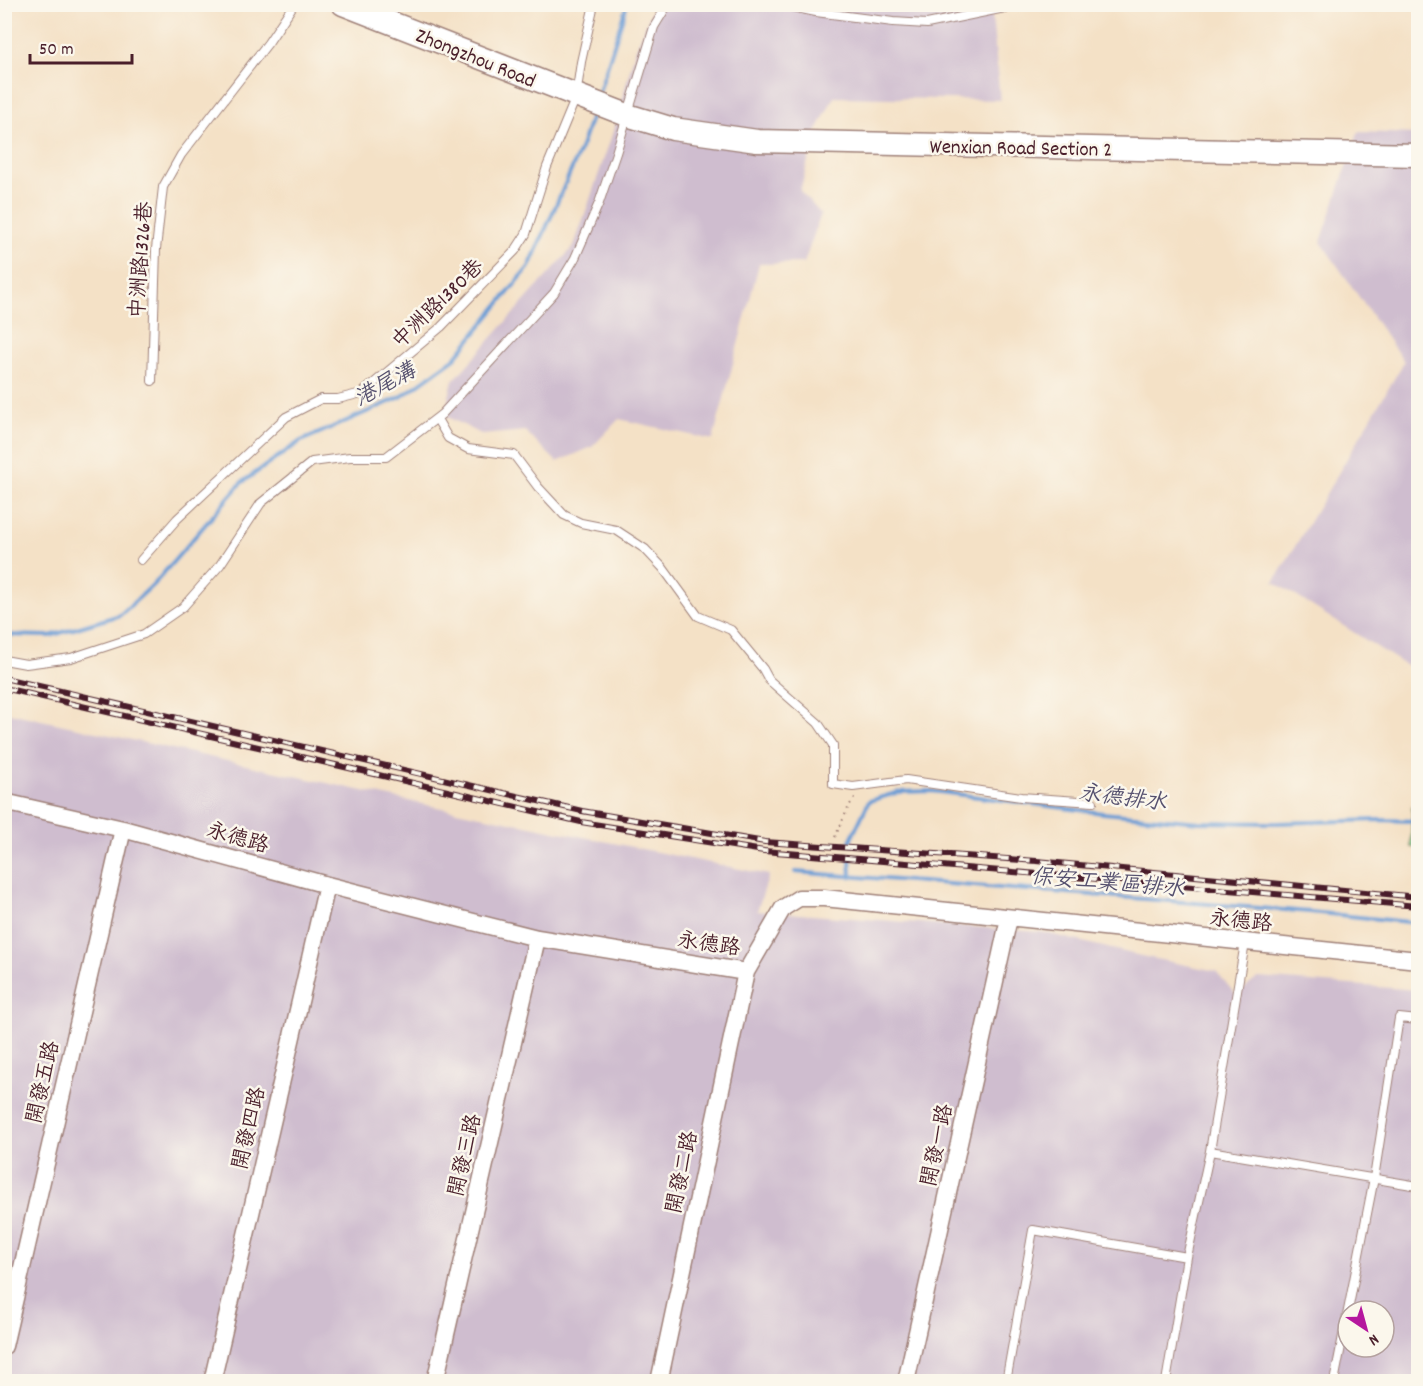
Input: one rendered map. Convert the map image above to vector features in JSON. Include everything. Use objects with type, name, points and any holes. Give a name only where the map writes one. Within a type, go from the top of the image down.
[{"type":"street","name":"Zhongzhou Road","points":[[343,4],[576,97],[627,115]]},
{"type":"street","name":"Wenxian Road Section 2","points":[[627,115],[673,129],[758,141],[1419,155]]},
{"type":"street","name":"永德路","points":[[4,802],[123,829],[327,885],[537,938],[746,972],[783,908],[798,898],[824,898],[1419,960]]},
{"type":"street","name":"開發五路","points":[[4,1346],[123,829]]},
{"type":"street","name":"開發四路","points":[[212,1382],[327,885]]},
{"type":"street","name":"開發一路","points":[[906,1382],[1009,918]]},
{"type":"street","name":"開發三路","points":[[435,1382],[537,938]]},
{"type":"street","name":"開發二路","points":[[659,1382],[746,972]]},
{"type":"lane","name":"中洲路1326巷","points":[[152,381],[156,249],[163,187],[181,155],[268,43],[294,4]]},
{"type":"lane","name":"中洲路1380巷","points":[[141,560],[177,519],[286,417],[321,399],[338,399],[362,393],[441,327],[508,259],[526,234],[547,167],[576,97],[594,4]]},
{"type":"lane","points":[[4,660],[26,664],[71,658],[144,633],[183,607],[220,565],[261,503],[312,462],[350,457],[386,457],[437,419],[554,293],[575,258],[598,203],[654,27],[668,4]]},
{"type":"lane","points":[[778,4],[827,14],[927,24],[1025,4]]},
{"type":"lane","points":[[437,419],[448,438],[468,449],[514,455],[537,487],[564,515],[581,523],[616,530],[645,549],[663,568],[698,616],[731,630],[770,680],[818,723],[833,745],[833,784],[854,787],[906,780],[1022,797],[1093,802]]},
{"type":"lane","points":[[1166,1382],[1187,1257],[1210,1151],[1245,943]]},
{"type":"lane","points":[[1334,1382],[1374,1178],[1399,1018],[1419,1020]]},
{"type":"lane","points":[[1210,1151],[1419,1186]]},
{"type":"lane","points":[[1006,1382],[1033,1230],[1187,1257]]},
{"type":"path","points":[[835,837],[849,806],[864,785]]},
{"type":"shaded area","points":[[654,5],[991,5],[1000,100],[834,97],[815,134],[800,191],[821,214],[804,263],[759,264],[713,440],[619,419],[592,447],[557,462],[525,431],[483,435],[442,414],[446,408],[453,381],[574,246],[615,126],[635,51]]},
{"type":"shaded area","points":[[1358,132],[1418,134],[1418,673],[1274,582],[1404,362],[1321,242]]},
{"type":"shaded area","points":[[5,712],[427,805],[769,875],[757,911],[1041,932],[1216,971],[1236,995],[1258,978],[1418,990],[1418,1381],[5,1382]]},
{"type":"green space","points":[[1418,806],[1418,848],[1411,847],[1412,807]]},
{"type":"waterway","name":"港尾溝","points":[[598,95],[627,4]]},
{"type":"waterway","name":"港尾溝","points":[[4,635],[50,636],[120,615],[155,583],[241,483],[301,441],[401,397],[455,358],[529,267],[580,150],[593,111]]},
{"type":"waterway","name":"永德排水","points":[[850,841],[869,801],[899,792],[932,791],[1103,813],[1199,822],[1418,821]]},
{"type":"waterway","name":"永德排水","points":[[850,858],[851,876]]},
{"type":"waterway","name":"保安工業區排水","points":[[795,872],[1310,912],[1418,923]]},
{"type":"railway","points":[[4,678],[582,811],[765,842],[1037,861],[1418,897]]},
{"type":"railway","points":[[4,688],[581,822],[764,851],[1418,906]]}]
